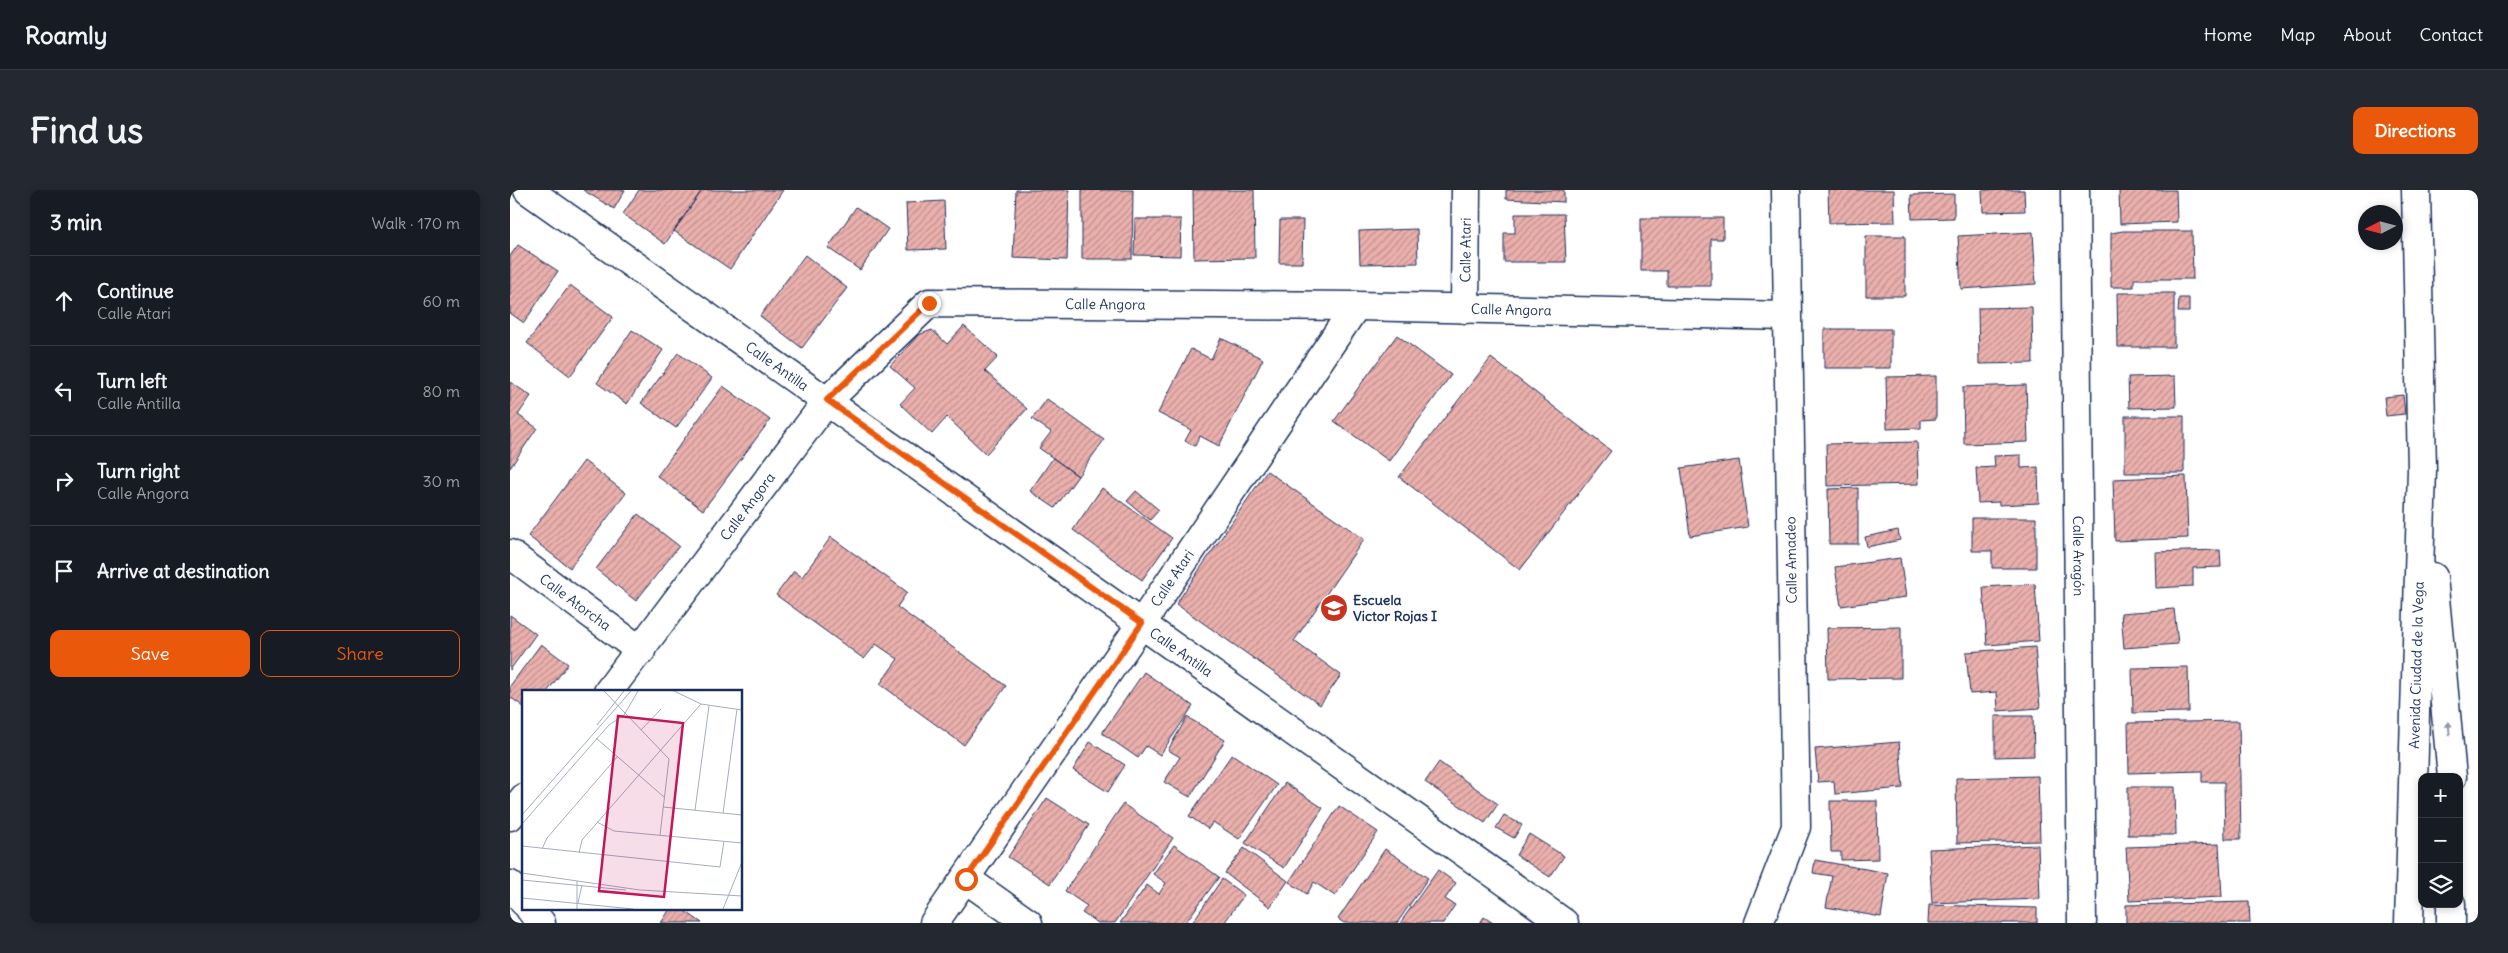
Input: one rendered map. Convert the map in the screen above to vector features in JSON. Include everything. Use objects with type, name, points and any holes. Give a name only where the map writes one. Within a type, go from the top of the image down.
[{"type":"street","name":"Calle Antilla","points":[[528,190],[1564,923]]},
{"type":"street","name":"Calle Atari","points":[[1465,309],[1466,190]]},
{"type":"street","name":"Calle Amadeo","points":[[1759,923],[1796,826],[1786,190]]},
{"type":"street","name":"Calle Aragón","points":[[2075,190],[2082,923]]},
{"type":"street","name":"Avenida Ciudad de la Vega","points":[[2409,923],[2422,469],[2416,190]]},
{"type":"street","name":"Calle Angora","points":[[610,690],[641,651],[827,400],[929,303],[1356,306],[1787,316]]},
{"type":"street","name":"Calle Atari","points":[[934,923],[1142,623],[1356,306]]},
{"type":"street","name":"Avenida Ciudad de la Vega","points":[[2422,469],[2452,773]]},
{"type":"street","name":"Calle Atorcha","points":[[510,554],[641,651]]},
{"type":"street","points":[[510,816],[522,801]]},
{"type":"street","points":[[966,879],[1028,923]]},
{"type":"street","points":[[510,885],[522,900]]},
{"type":"street","points":[[2450,923],[2451,908]]},
{"type":"street","points":[[531,910],[541,923]]},
{"type":"building","points":[[583,190],[625,190],[614,209]]},
{"type":"building","points":[[639,190],[702,190],[665,244],[623,214]]},
{"type":"building","points":[[702,190],[783,190],[730,269],[674,231]]},
{"type":"building","points":[[1016,190],[1069,190],[1067,260],[1013,258]]},
{"type":"building","points":[[1082,190],[1133,190],[1132,259],[1082,259]]},
{"type":"building","points":[[1193,190],[1254,190],[1255,258],[1194,259]]},
{"type":"building","points":[[1506,190],[1564,190],[1564,202],[1506,199]]},
{"type":"building","points":[[1828,190],[1894,190],[1895,222],[1829,223]]},
{"type":"building","points":[[1982,190],[2024,190],[2025,211],[1983,212]]},
{"type":"building","points":[[2119,190],[2176,190],[2177,222],[2120,224]]},
{"type":"building","points":[[1954,194],[1954,218],[1912,219],[1911,195]]},
{"type":"building","points":[[944,201],[946,249],[908,250],[906,203]]},
{"type":"building","points":[[856,207],[888,229],[860,270],[828,248]]},
{"type":"building","points":[[1515,214],[1564,214],[1566,262],[1504,262],[1504,233],[1515,233]]},
{"type":"building","points":[[1641,218],[1723,218],[1723,239],[1711,239],[1711,286],[1667,286],[1667,271],[1641,271]]},
{"type":"building","points":[[1135,219],[1181,219],[1180,256],[1134,255]]},
{"type":"building","points":[[1280,220],[1303,220],[1302,263],[1279,263]]},
{"type":"building","points":[[1417,229],[1418,263],[1360,264],[1359,231]]},
{"type":"building","points":[[2123,231],[2192,231],[2193,279],[2134,279],[2134,287],[2111,287],[2111,233]]},
{"type":"building","points":[[2033,232],[2036,284],[1961,289],[1958,236]]},
{"type":"building","points":[[1866,236],[1905,236],[1905,296],[1866,296]]},
{"type":"building","points":[[518,245],[558,271],[524,323],[510,313],[510,256]]},
{"type":"building","points":[[805,255],[847,288],[802,348],[760,316]]},
{"type":"building","points":[[570,285],[613,317],[570,376],[527,343]]},
{"type":"building","points":[[2117,293],[2174,293],[2174,347],[2118,347]]},
{"type":"building","points":[[2179,298],[2189,298],[2189,312],[2178,312]]},
{"type":"building","points":[[2032,307],[2033,363],[1979,364],[1978,308]]},
{"type":"building","points":[[964,326],[998,357],[985,371],[1027,409],[986,454],[947,417],[932,434],[900,404],[915,388],[890,366],[918,335],[932,330],[947,344]]},
{"type":"building","points":[[1824,329],[1891,329],[1891,368],[1824,368]]},
{"type":"building","points":[[632,330],[663,350],[627,404],[597,383]]},
{"type":"building","points":[[1397,335],[1451,375],[1389,461],[1334,421]]},
{"type":"building","points":[[1221,338],[1263,359],[1219,446],[1200,436],[1195,446],[1185,441],[1191,430],[1158,413],[1191,349],[1211,359]]},
{"type":"building","points":[[678,353],[712,378],[676,428],[641,403]]},
{"type":"building","points":[[1491,358],[1611,451],[1520,570],[1399,477]]},
{"type":"building","points":[[1936,376],[1936,419],[1921,420],[1921,428],[1887,429],[1886,377]]},
{"type":"building","points":[[2175,376],[2176,407],[2129,408],[2128,377]]},
{"type":"building","points":[[510,382],[531,396],[518,415],[537,428],[510,468]]},
{"type":"building","points":[[2026,385],[2028,442],[1964,444],[1963,387]]},
{"type":"building","points":[[723,386],[770,420],[703,510],[657,476]]},
{"type":"building","points":[[2403,395],[2405,414],[2386,416],[2384,397]]},
{"type":"building","points":[[1047,399],[1104,440],[1078,476],[1039,448],[1051,432],[1032,419]]},
{"type":"building","points":[[2125,416],[2184,416],[2184,473],[2125,473]]},
{"type":"building","points":[[1917,442],[1919,484],[1827,486],[1826,444]]},
{"type":"building","points":[[2021,455],[2021,468],[2038,467],[2039,503],[1999,505],[1999,502],[1978,503],[1976,468],[1995,467],[1994,456]]},
{"type":"building","points":[[1053,458],[1078,476],[1055,508],[1030,491]]},
{"type":"building","points":[[1739,460],[1748,527],[1690,536],[1681,468]]},
{"type":"building","points":[[584,461],[626,493],[570,568],[528,536]]},
{"type":"building","points":[[1267,471],[1364,539],[1294,641],[1341,675],[1320,705],[1176,604]]},
{"type":"building","points":[[2186,476],[2188,538],[2115,541],[2113,479]]},
{"type":"building","points":[[1102,488],[1172,538],[1142,580],[1073,530]]},
{"type":"building","points":[[1858,488],[1858,544],[1829,544],[1828,489]]},
{"type":"building","points":[[1136,491],[1159,510],[1150,520],[1127,501]]},
{"type":"building","points":[[638,514],[679,546],[636,601],[596,569]]},
{"type":"building","points":[[1972,518],[2036,518],[2036,568],[1992,568],[1992,551],[1972,551]]},
{"type":"building","points":[[1898,530],[1900,540],[1867,547],[1865,537]]},
{"type":"building","points":[[831,537],[907,592],[897,607],[1006,686],[964,745],[880,684],[898,659],[876,644],[864,659],[776,595],[794,571],[802,577]]},
{"type":"building","points":[[2220,550],[2221,567],[2193,568],[2193,586],[2156,588],[2155,552]]},
{"type":"building","points":[[1900,558],[1906,597],[1841,606],[1835,567]]},
{"type":"building","points":[[2035,584],[2039,641],[1987,645],[1983,587]]},
{"type":"building","points":[[2174,609],[2178,644],[2124,648],[2121,613]]},
{"type":"building","points":[[510,615],[536,634],[510,670]]},
{"type":"building","points":[[1901,627],[1901,678],[1828,679],[1827,628]]},
{"type":"building","points":[[541,644],[568,664],[548,690],[522,690],[522,706],[510,697],[510,686]]},
{"type":"building","points":[[2035,647],[2040,708],[1998,711],[1997,692],[1970,694],[1966,652]]},
{"type":"building","points":[[2188,667],[2189,712],[2133,713],[2132,668]]},
{"type":"building","points":[[1144,672],[1193,706],[1160,755],[1146,746],[1138,758],[1102,733]]},
{"type":"building","points":[[1995,716],[2033,716],[2034,756],[1995,757]]},
{"type":"building","points":[[1187,717],[1225,740],[1190,797],[1164,782],[1180,757],[1168,750]]},
{"type":"building","points":[[2239,721],[2241,839],[2225,839],[2224,782],[2202,782],[2202,771],[2129,773],[2128,723]]},
{"type":"building","points":[[1090,742],[1125,765],[1108,792],[1073,770]]},
{"type":"building","points":[[1899,742],[1903,788],[1835,794],[1834,781],[1818,782],[1815,749]]},
{"type":"building","points":[[1232,754],[1277,785],[1239,839],[1213,822],[1208,829],[1189,816]]},
{"type":"building","points":[[1439,762],[1498,804],[1485,823],[1425,782]]},
{"type":"building","points":[[2038,776],[2040,841],[1957,843],[1956,778]]},
{"type":"building","points":[[1285,783],[1323,808],[1284,868],[1245,843]]},
{"type":"building","points":[[2128,787],[2175,787],[2176,835],[2128,835]]},
{"type":"building","points":[[1047,798],[1089,825],[1050,884],[1008,857]]},
{"type":"building","points":[[1830,801],[1877,801],[1878,859],[1841,860],[1841,852],[1831,852]]},
{"type":"building","points":[[1123,804],[1173,838],[1115,923],[1098,923],[1082,913],[1087,906],[1065,891]]},
{"type":"building","points":[[1339,806],[1378,832],[1335,896],[1314,882],[1307,894],[1289,882]]},
{"type":"building","points":[[1504,815],[1522,825],[1514,838],[1496,828]]},
{"type":"building","points":[[1529,834],[1564,856],[1550,877],[1516,855]]},
{"type":"building","points":[[2219,844],[2222,897],[2129,901],[2126,847]]},
{"type":"building","points":[[1174,845],[1219,877],[1185,923],[1120,923],[1147,885],[1159,894],[1166,883],[1153,874]]},
{"type":"building","points":[[2038,845],[2040,899],[1932,903],[1929,849]]},
{"type":"building","points":[[1244,848],[1288,881],[1270,907],[1225,873]]},
{"type":"building","points":[[1385,849],[1428,878],[1397,923],[1344,923],[1338,919]]},
{"type":"building","points":[[1815,860],[1888,873],[1881,917],[1826,907],[1832,876],[1813,873]]},
{"type":"building","points":[[1438,870],[1456,883],[1445,899],[1455,905],[1443,923],[1400,923]]},
{"type":"building","points":[[1222,879],[1244,895],[1224,923],[1192,923]]},
{"type":"building","points":[[2249,902],[2250,923],[2126,923],[2126,905]]},
{"type":"building","points":[[1929,905],[2037,908],[2037,923],[1928,923]]},
{"type":"building","points":[[669,910],[683,910],[702,923],[661,923]]},
{"type":"building","points":[[1484,917],[1493,923],[1480,923]]},
{"type":"place","name":"Escuela Victor Rojas I","points":[[1334,608]]},
{"type":"route","points":[[929,303],[827,400],[1142,623],[966,879]]}]
